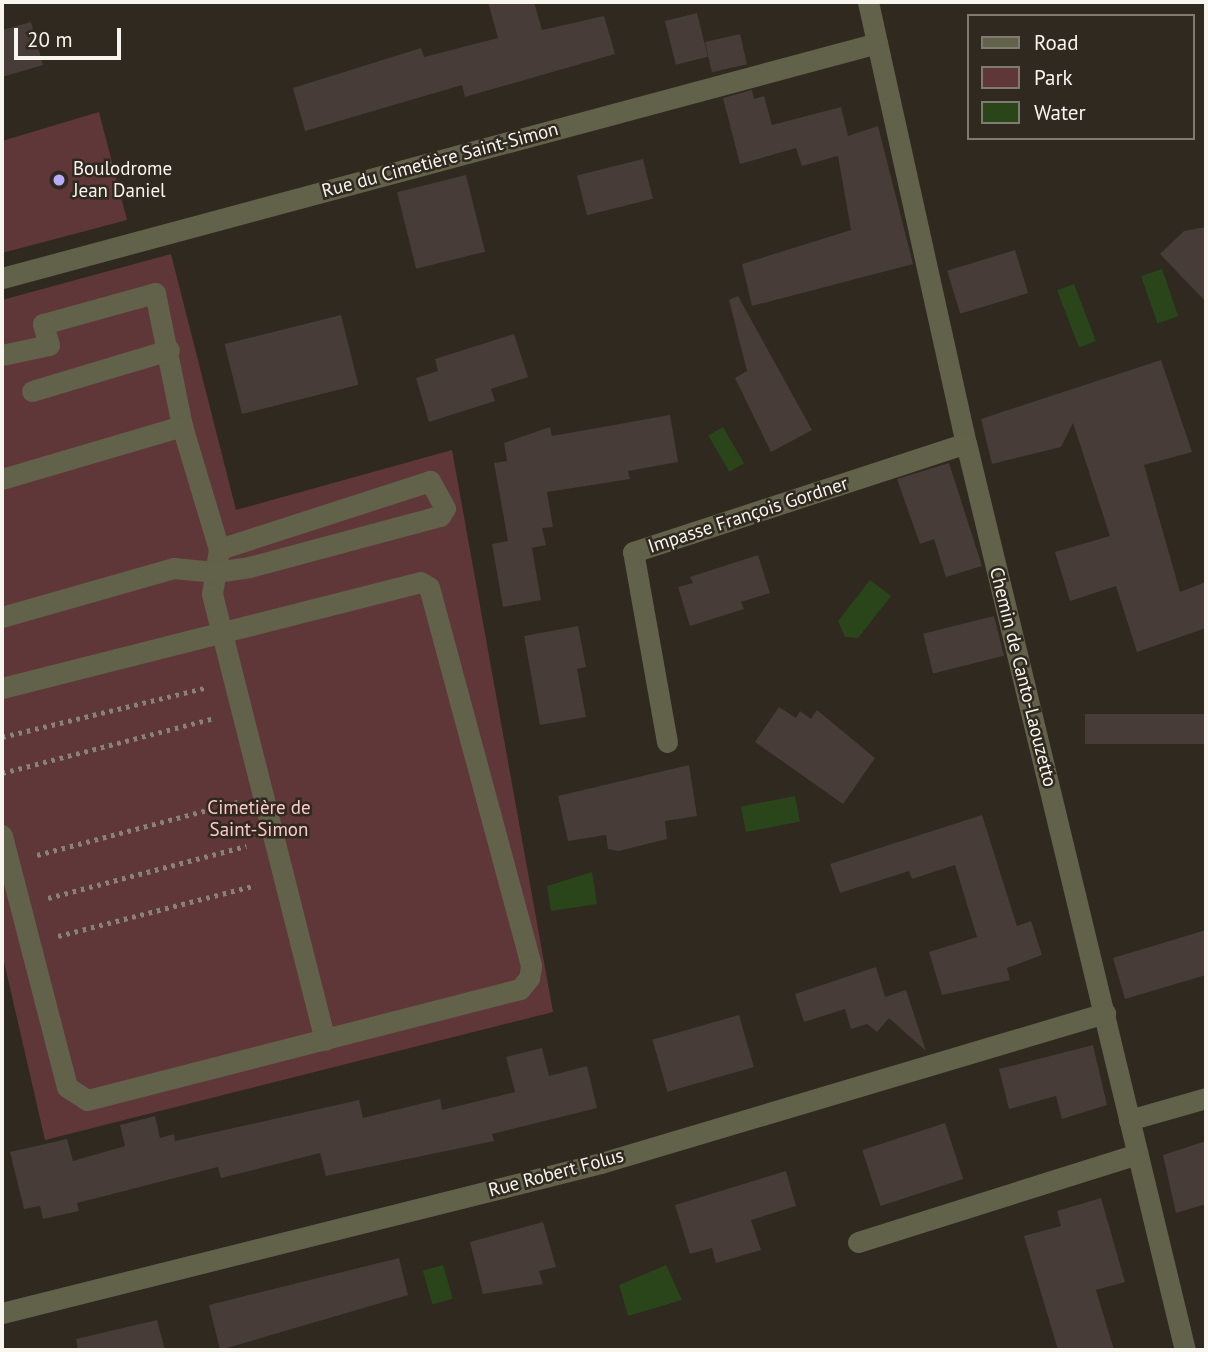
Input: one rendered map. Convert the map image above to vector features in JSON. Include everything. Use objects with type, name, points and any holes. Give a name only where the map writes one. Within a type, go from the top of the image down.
[{"type":"street","name":"Chemin de Canto-Laouzetto","points":[[868,2],[966,443],[1185,1350]]},
{"type":"street","name":"Rue du Cimetière Saint-Simon","points":[[2,278],[877,43]]},
{"type":"street","points":[[59,383],[43,324],[155,293],[169,350],[182,426],[219,549],[212,594],[325,1040]]},
{"type":"street","points":[[2,355],[49,345]]},
{"type":"street","points":[[32,391],[169,350]]},
{"type":"street","points":[[2,479],[182,426]]},
{"type":"street","name":"Impasse François Gordner","points":[[667,742],[633,552],[966,443]]},
{"type":"street","points":[[2,617],[174,568],[215,572],[440,516],[444,508],[430,481],[219,549]]},
{"type":"street","points":[[2,688],[222,630],[420,582],[429,587],[531,966],[520,989],[87,1100],[75,1096],[67,1087],[2,835]]},
{"type":"street","name":"Rue Robert Folus","points":[[2,1313],[601,1163],[1105,1013]]},
{"type":"street","points":[[1129,1120],[1206,1098]]},
{"type":"street","points":[[858,1242],[1137,1154]]},
{"type":"path","points":[[2,737],[235,681]]},
{"type":"path","points":[[2,773],[243,711]]},
{"type":"path","points":[[9,862],[264,795]]},
{"type":"path","points":[[20,905],[275,838]]},
{"type":"path","points":[[30,943],[285,878]]},
{"type":"green space","name":"Boulodrome Jean Daniel","points":[[99,112],[127,220],[2,253],[2,141]]},
{"type":"green space","name":"Cimetière de Saint-Simon","points":[[171,254],[236,510],[452,450],[553,1012],[45,1140],[2,953],[2,300]]},
{"type":"water","points":[[1162,269],[1178,316],[1157,323],[1141,276]]},
{"type":"water","points":[[1074,284],[1096,341],[1079,347],[1057,290]]},
{"type":"water","points":[[723,427],[744,463],[729,472],[708,436]]},
{"type":"water","points":[[870,580],[891,596],[858,638],[845,637],[838,621]]},
{"type":"water","points":[[795,796],[800,822],[746,832],[741,806]]},
{"type":"water","points":[[592,872],[597,904],[551,911],[547,886]]},
{"type":"water","points":[[443,1265],[453,1299],[432,1304],[423,1271]]},
{"type":"water","points":[[666,1265],[682,1300],[628,1316],[619,1285]]},
{"type":"building","points":[[488,2],[534,2],[542,30],[604,16],[615,54],[465,97],[462,85],[305,131],[293,88],[421,48],[424,57],[498,38]]},
{"type":"building","points":[[697,13],[708,57],[676,65],[665,21]]},
{"type":"building","points":[[31,22],[43,65],[2,77],[2,30]]},
{"type":"building","points":[[740,34],[747,64],[712,72],[705,42]]},
{"type":"building","points":[[752,90],[754,99],[764,96],[772,125],[841,107],[848,136],[878,126],[913,264],[752,306],[742,264],[851,230],[838,156],[802,166],[796,148],[740,164],[723,98]]},
{"type":"building","points":[[643,159],[653,199],[587,215],[577,175]]},
{"type":"building","points":[[466,175],[485,252],[416,269],[397,192]]},
{"type":"building","points":[[1206,227],[1206,302],[1160,254],[1184,231]]},
{"type":"building","points":[[1015,250],[1028,293],[960,314],[947,271]]},
{"type":"building","points":[[738,296],[812,430],[771,452],[735,378],[747,371],[729,300]]},
{"type":"building","points":[[341,315],[358,385],[242,414],[225,344]]},
{"type":"building","points":[[514,334],[528,377],[491,389],[495,401],[429,422],[416,378],[438,371],[435,359]]},
{"type":"building","points":[[1161,360],[1192,452],[1144,465],[1180,592],[1206,582],[1206,628],[1137,652],[1116,586],[1070,601],[1055,552],[1110,536],[1073,423],[1061,447],[992,464],[981,419]]},
{"type":"building","points":[[670,415],[678,462],[628,471],[630,479],[547,492],[553,527],[542,528],[546,545],[532,548],[541,600],[503,607],[492,544],[508,541],[494,463],[507,461],[504,443],[550,427],[552,436]]},
{"type":"building","points":[[949,463],[982,566],[946,577],[934,539],[920,544],[897,479]]},
{"type":"building","points":[[758,555],[770,593],[741,602],[744,609],[690,626],[678,587],[693,583],[690,577]]},
{"type":"building","points":[[994,616],[1004,656],[933,673],[923,634]]},
{"type":"building","points":[[578,626],[586,667],[577,669],[586,717],[540,725],[524,636]]},
{"type":"building","points":[[779,707],[796,718],[800,711],[811,719],[817,710],[875,758],[843,804],[755,742]]},
{"type":"building","points":[[1085,714],[1206,714],[1206,744],[1085,744]]},
{"type":"building","points":[[689,765],[697,816],[665,821],[667,839],[619,851],[608,849],[606,835],[568,841],[558,796]]},
{"type":"building","points":[[982,815],[1017,926],[1031,921],[1042,955],[1007,968],[1010,980],[942,995],[929,952],[977,937],[955,865],[912,879],[909,871],[840,893],[830,864]]},
{"type":"building","points":[[1206,930],[1206,975],[1125,999],[1113,958]]},
{"type":"building","points":[[876,967],[885,997],[906,990],[926,1051],[889,1018],[877,1032],[867,1024],[851,1029],[845,1009],[804,1022],[795,994]]},
{"type":"building","points":[[739,1015],[754,1067],[667,1092],[652,1040]]},
{"type":"building","points":[[1093,1045],[1107,1105],[1062,1119],[1056,1096],[1009,1109],[999,1069]]},
{"type":"building","points":[[542,1048],[549,1076],[587,1066],[597,1108],[492,1134],[494,1141],[326,1176],[320,1153],[221,1178],[218,1167],[77,1203],[79,1211],[43,1219],[40,1206],[24,1209],[10,1152],[67,1139],[73,1161],[125,1146],[120,1125],[155,1116],[160,1138],[174,1134],[175,1141],[359,1100],[363,1118],[440,1099],[442,1110],[515,1092],[506,1057]]},
{"type":"building","points":[[945,1123],[963,1179],[880,1206],[862,1150]]},
{"type":"building","points":[[1206,1141],[1206,1204],[1176,1213],[1163,1155]]},
{"type":"building","points":[[786,1171],[796,1206],[751,1220],[761,1250],[716,1263],[712,1248],[690,1254],[675,1205]]},
{"type":"building","points":[[1101,1198],[1125,1282],[1096,1290],[1114,1350],[1058,1350],[1024,1236],[1061,1226],[1057,1211]]},
{"type":"building","points":[[543,1222],[556,1267],[539,1271],[543,1284],[483,1294],[470,1242]]},
{"type":"building","points":[[399,1258],[408,1295],[220,1350],[209,1305]]},
{"type":"building","points":[[157,1320],[165,1350],[78,1350],[76,1339]]},
{"type":"place","name":"Boulodrome Jean Daniel","points":[[59,180]]}]
